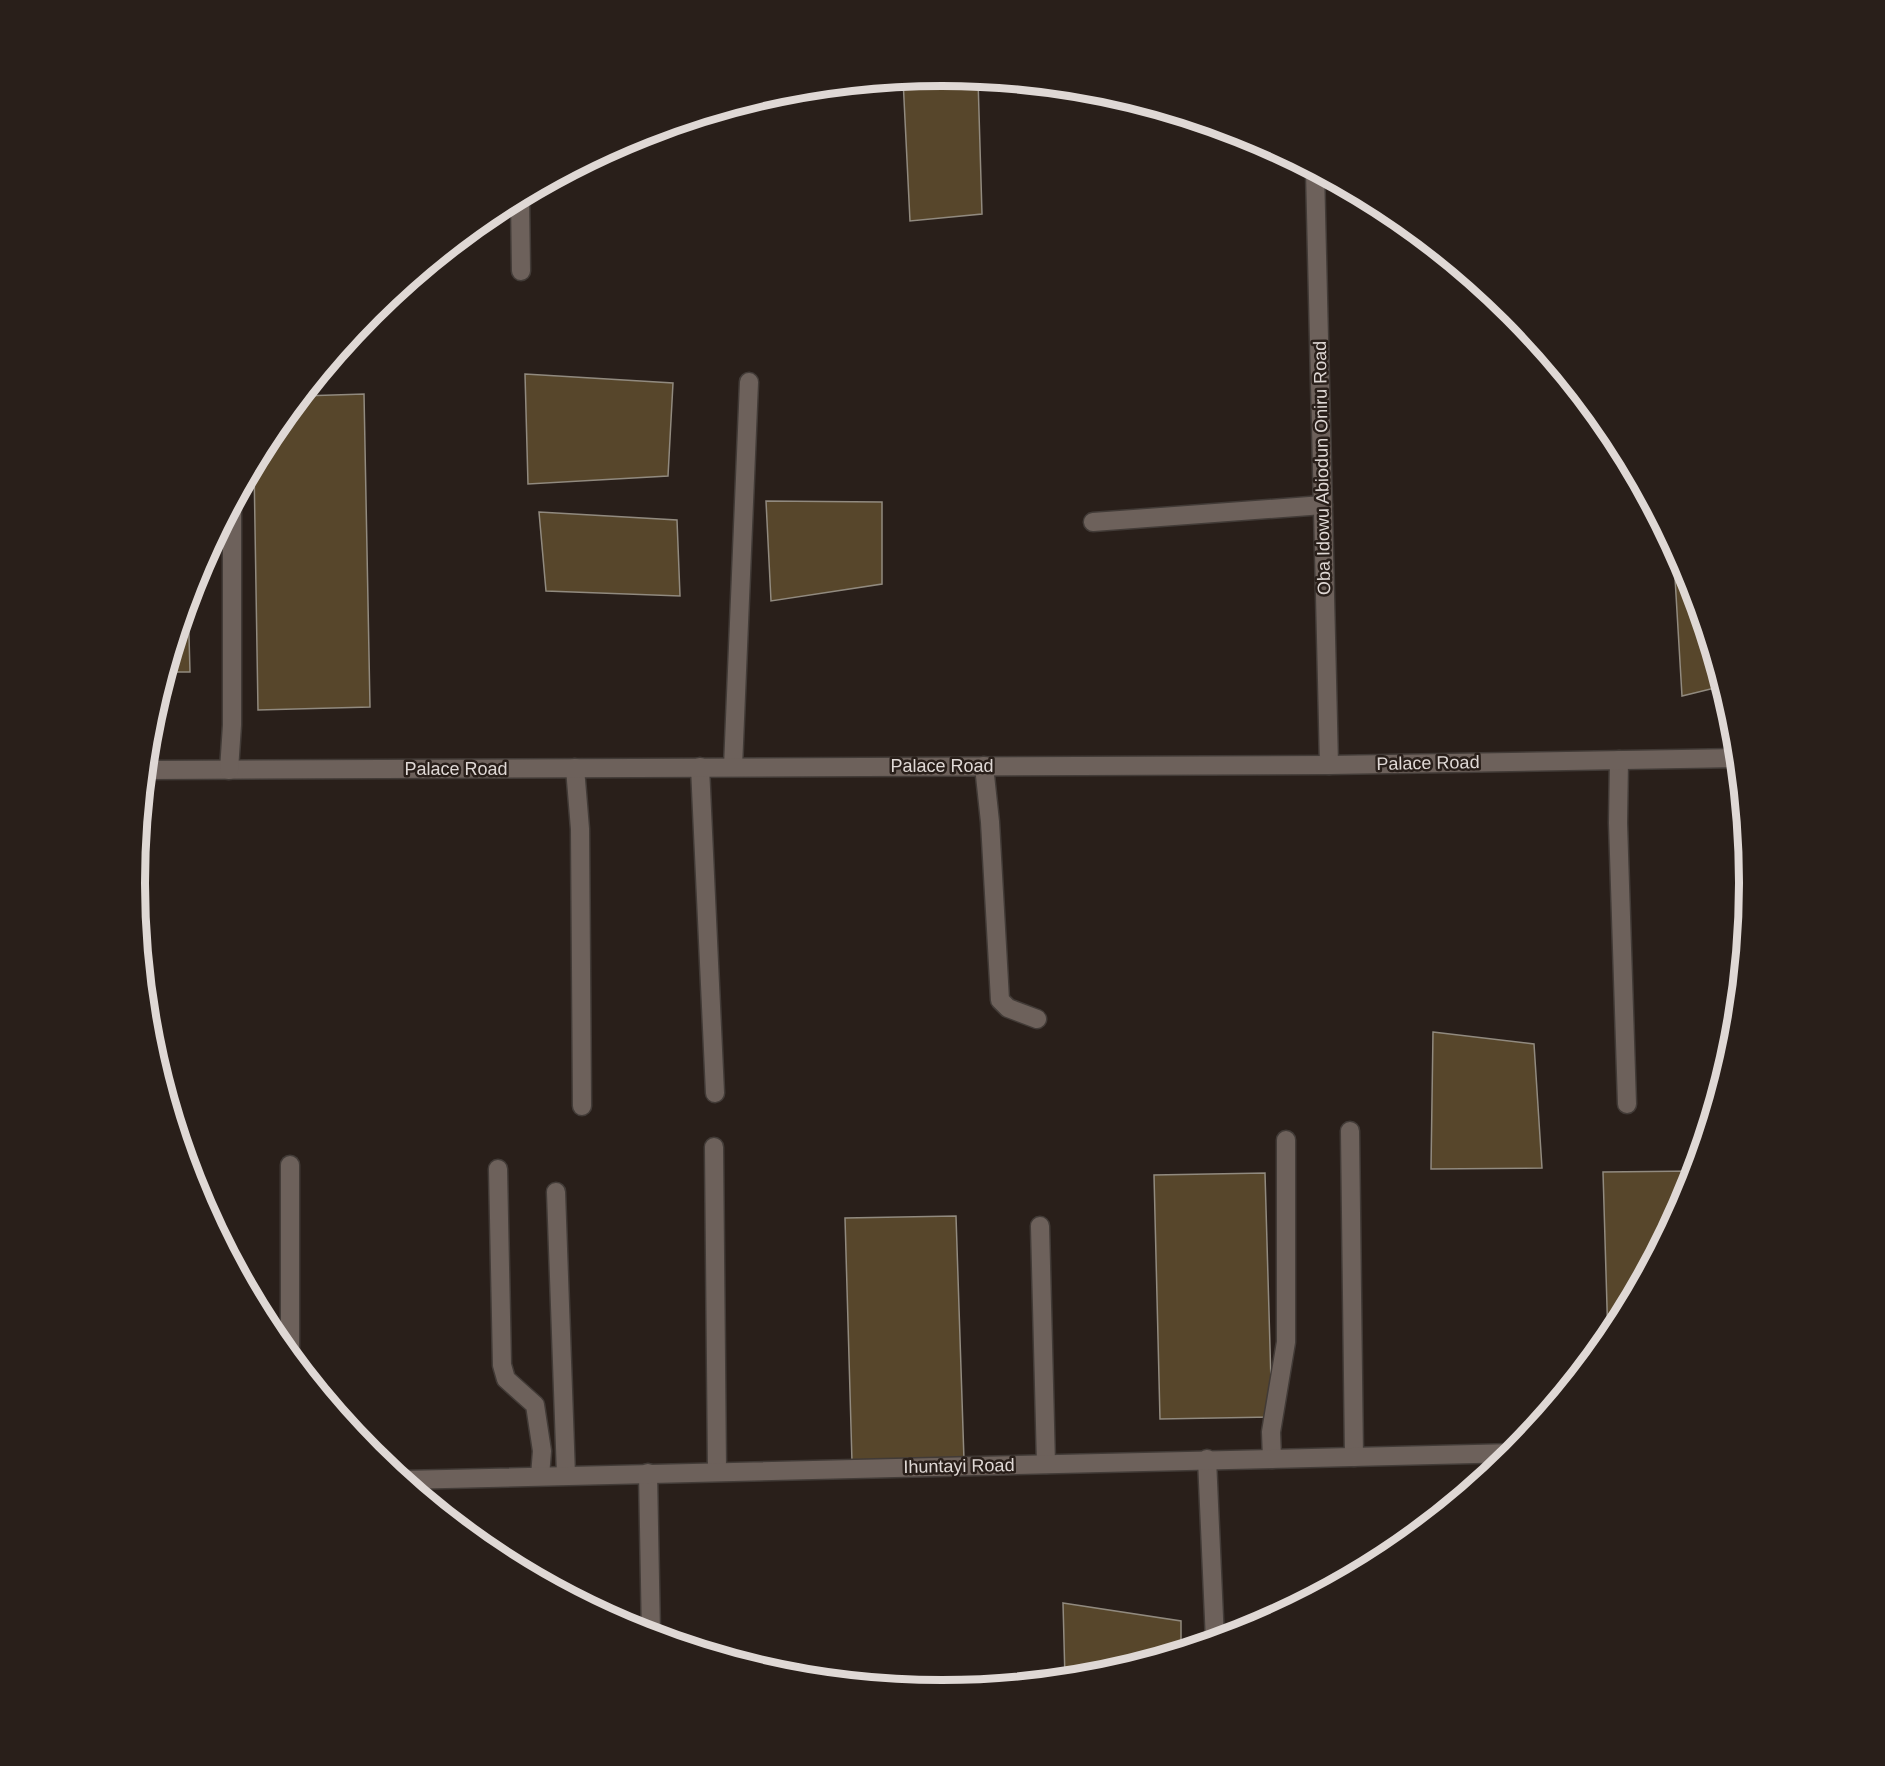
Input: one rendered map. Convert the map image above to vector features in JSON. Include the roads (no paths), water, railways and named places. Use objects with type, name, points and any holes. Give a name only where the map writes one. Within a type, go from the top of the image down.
[{"type":"street","name":"Oba Idowu Abiodun Oniru Road","points":[[1315,179],[1329,765]]},
{"type":"street","points":[[520,207],[521,271]]},
{"type":"street","points":[[733,767],[749,382]]},
{"type":"street","points":[[1093,522],[1323,505]]},
{"type":"street","points":[[229,770],[232,725],[232,521]]},
{"type":"street","name":"Palace Road","points":[[153,770],[1329,765],[1730,758]]},
{"type":"street","points":[[1619,760],[1618,823],[1627,1104]]},
{"type":"street","points":[[984,766],[990,822],[997,984],[1000,1000],[1008,1008],[1037,1019]]},
{"type":"street","points":[[700,767],[715,1093]]},
{"type":"street","points":[[575,768],[579,829],[582,1106]]},
{"type":"street","points":[[1350,1131],[1354,1457]]},
{"type":"street","points":[[1272,1459],[1271,1432],[1286,1342],[1286,1140]]},
{"type":"street","points":[[714,1147],[717,1472]]},
{"type":"street","points":[[290,1165],[290,1341]]},
{"type":"street","points":[[498,1169],[502,1365],[506,1379],[535,1405],[542,1451],[540,1476]]},
{"type":"street","points":[[556,1192],[566,1475]]},
{"type":"street","points":[[1040,1226],[1046,1464]]},
{"type":"street","name":"Ihuntayi Road","points":[[414,1480],[1499,1453]]},
{"type":"street","points":[[1207,1459],[1215,1632]]},
{"type":"street","points":[[648,1473],[651,1625]]}]
